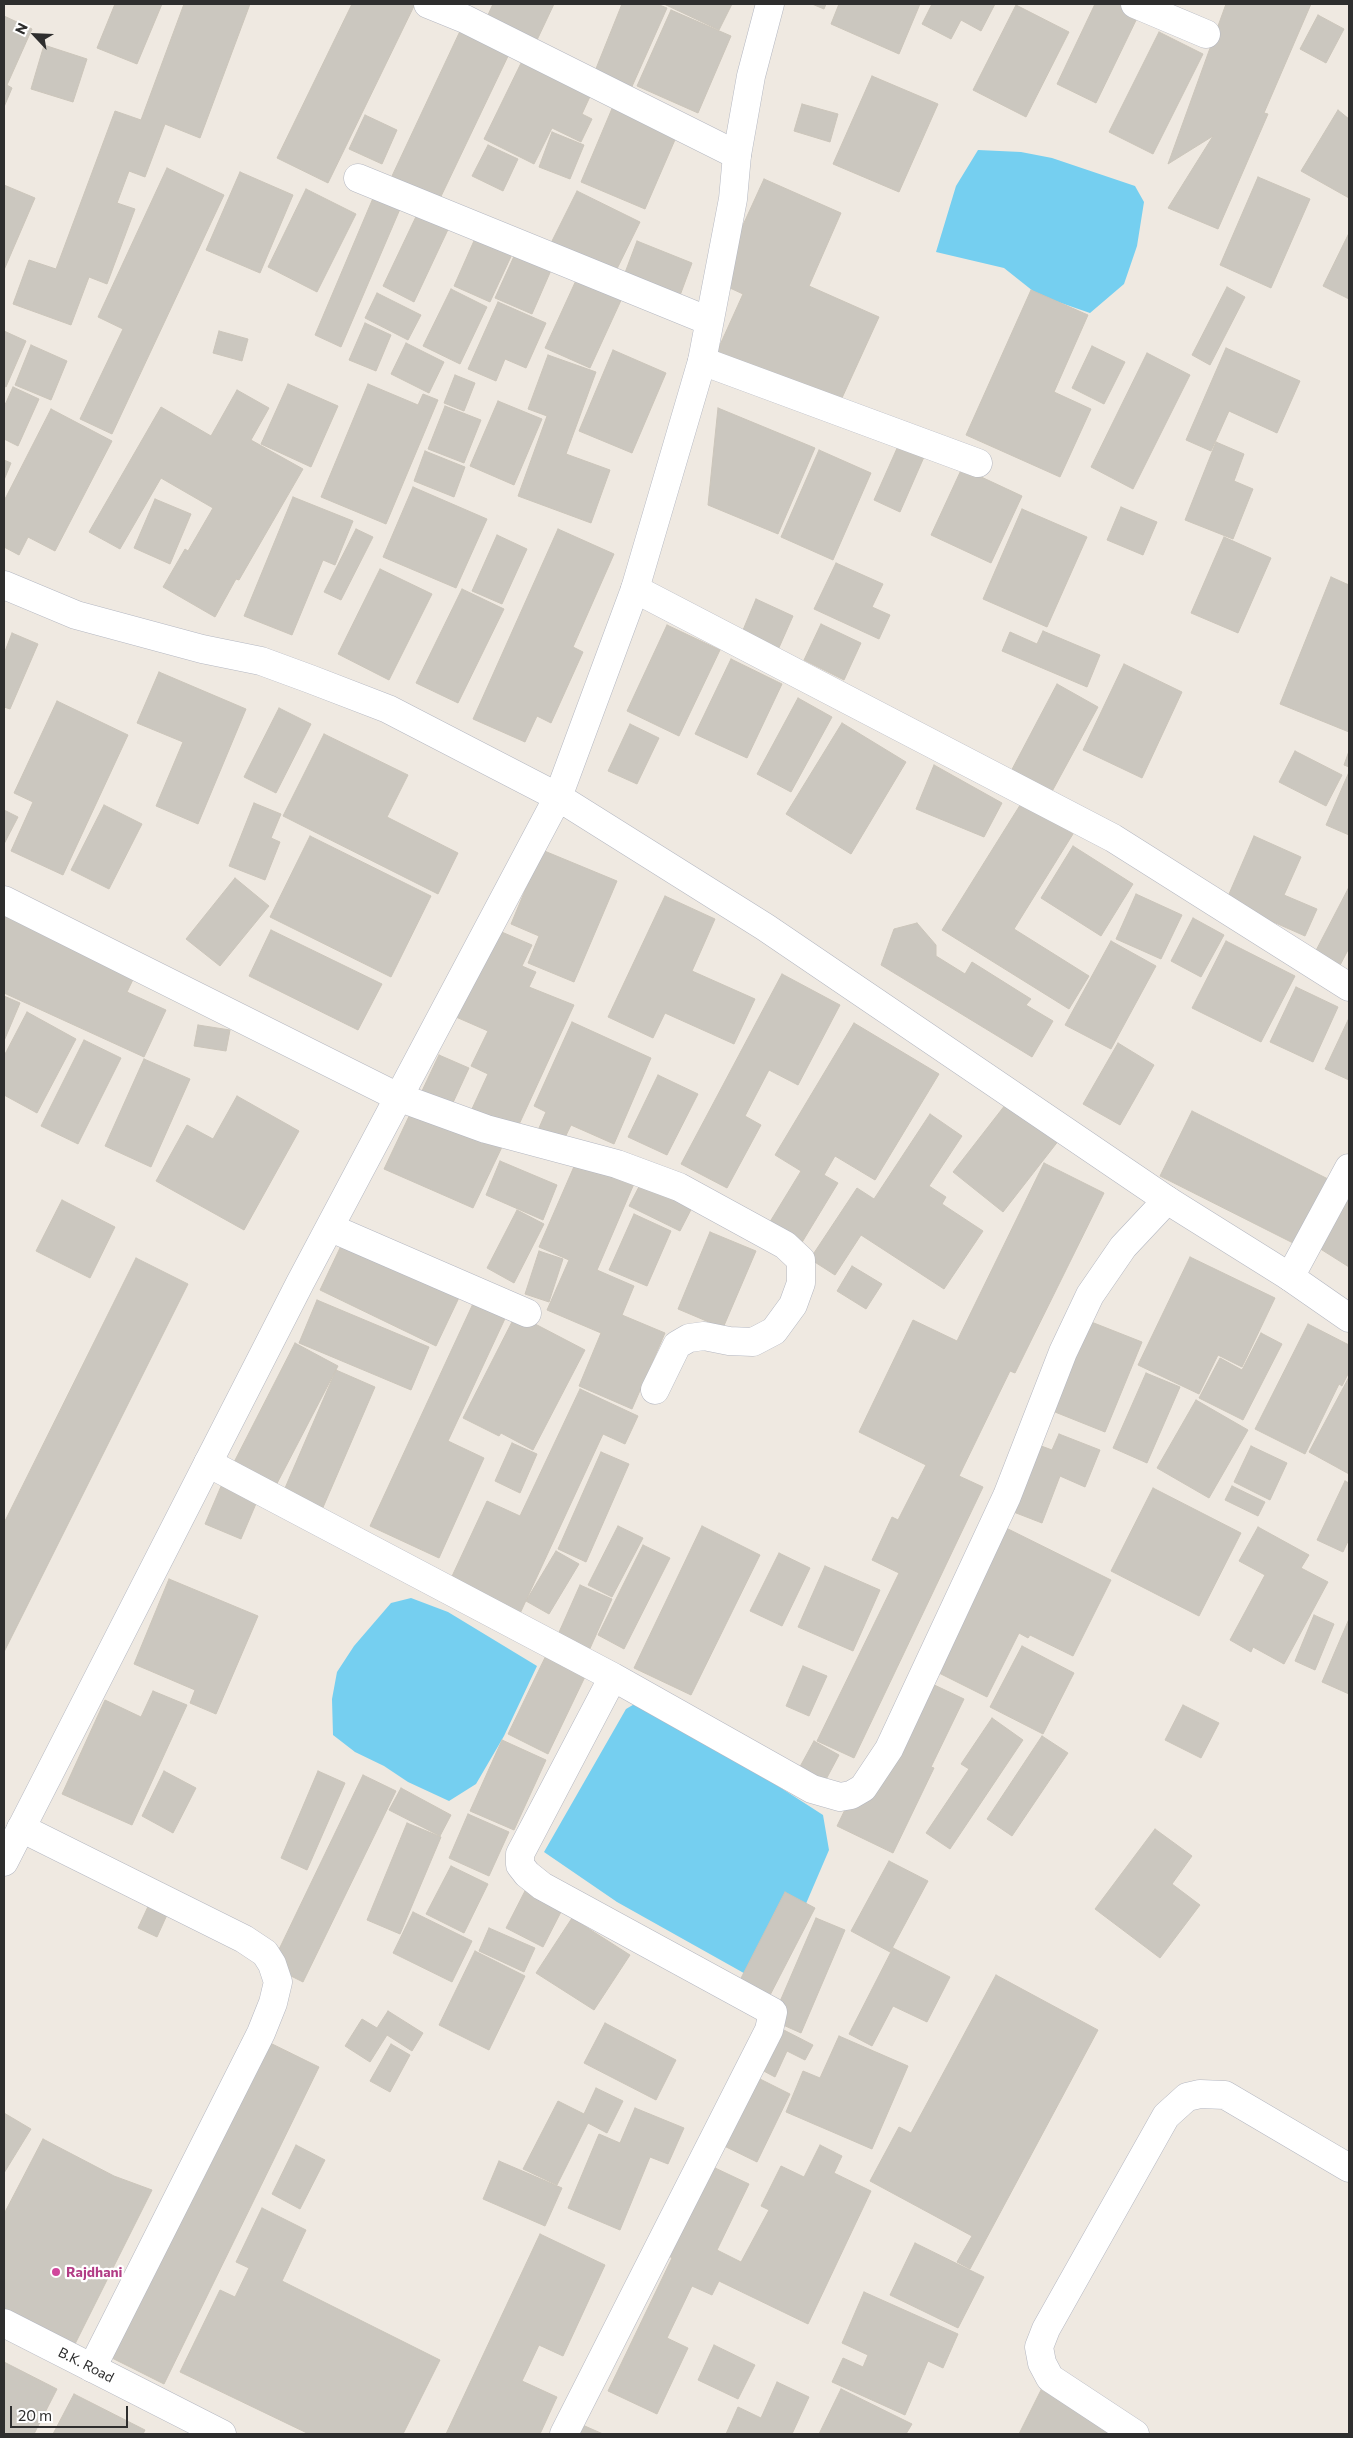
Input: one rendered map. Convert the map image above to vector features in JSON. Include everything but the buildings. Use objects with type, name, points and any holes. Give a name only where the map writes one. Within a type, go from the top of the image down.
[{"type":"street","points":[[428,4],[465,19],[736,154]]},
{"type":"street","points":[[4,1862],[398,1097],[558,797],[635,588],[702,361],[733,199],[736,154],[751,76],[770,4]]},
{"type":"street","points":[[1135,4],[1206,34]]},
{"type":"street","points":[[358,178],[709,321]]},
{"type":"street","points":[[702,361],[978,463]]},
{"type":"street","points":[[4,585],[76,614],[202,649],[262,661],[310,679],[388,709],[558,797],[765,927],[1167,1200],[1290,1277],[1349,1318]]},
{"type":"street","points":[[635,588],[1113,838],[1349,987]]},
{"type":"street","points":[[4,900],[398,1097],[486,1129],[617,1164],[679,1187],[785,1245],[801,1260],[801,1283],[792,1305],[774,1331],[753,1342],[729,1341],[704,1336],[689,1338],[677,1345],[655,1390]]},
{"type":"street","points":[[1290,1277],[1349,1168]]},
{"type":"street","points":[[208,1463],[613,1677],[812,1789],[840,1797],[852,1794],[863,1788],[890,1748],[1008,1496],[1063,1352],[1090,1295],[1123,1247],[1167,1200]]},
{"type":"street","points":[[331,1228],[527,1313]]},
{"type":"street","points":[[564,2434],[769,2030],[773,2012],[542,1886],[527,1874],[520,1865],[520,1854],[613,1677]]},
{"type":"street","points":[[21,1828],[244,1939],[264,1953],[272,1964],[278,1982],[273,2003],[261,2033],[92,2368]]},
{"type":"street","points":[[1135,2434],[1050,2378],[1042,2363],[1039,2347],[1046,2329],[1166,2116],[1187,2097],[1200,2094],[1225,2095],[1349,2168]]},
{"type":"street","name":"B.K. Road","points":[[4,2323],[222,2434]]},
{"type":"water","points":[[978,150],[1021,152],[1052,158],[1135,186],[1144,202],[1137,246],[1124,284],[1090,313],[1038,295],[1004,268],[936,252],[956,186]]},
{"type":"water","points":[[411,1598],[448,1612],[537,1666],[504,1736],[476,1784],[449,1801],[408,1782],[384,1766],[355,1752],[333,1735],[332,1699],[337,1672],[354,1646],[391,1603]]},
{"type":"water","points":[[643,1699],[823,1815],[829,1850],[805,1906],[758,1981],[617,1902],[544,1852],[626,1709]]},
{"type":"place","name":"Rajdhani","points":[[56,2272]]}]
